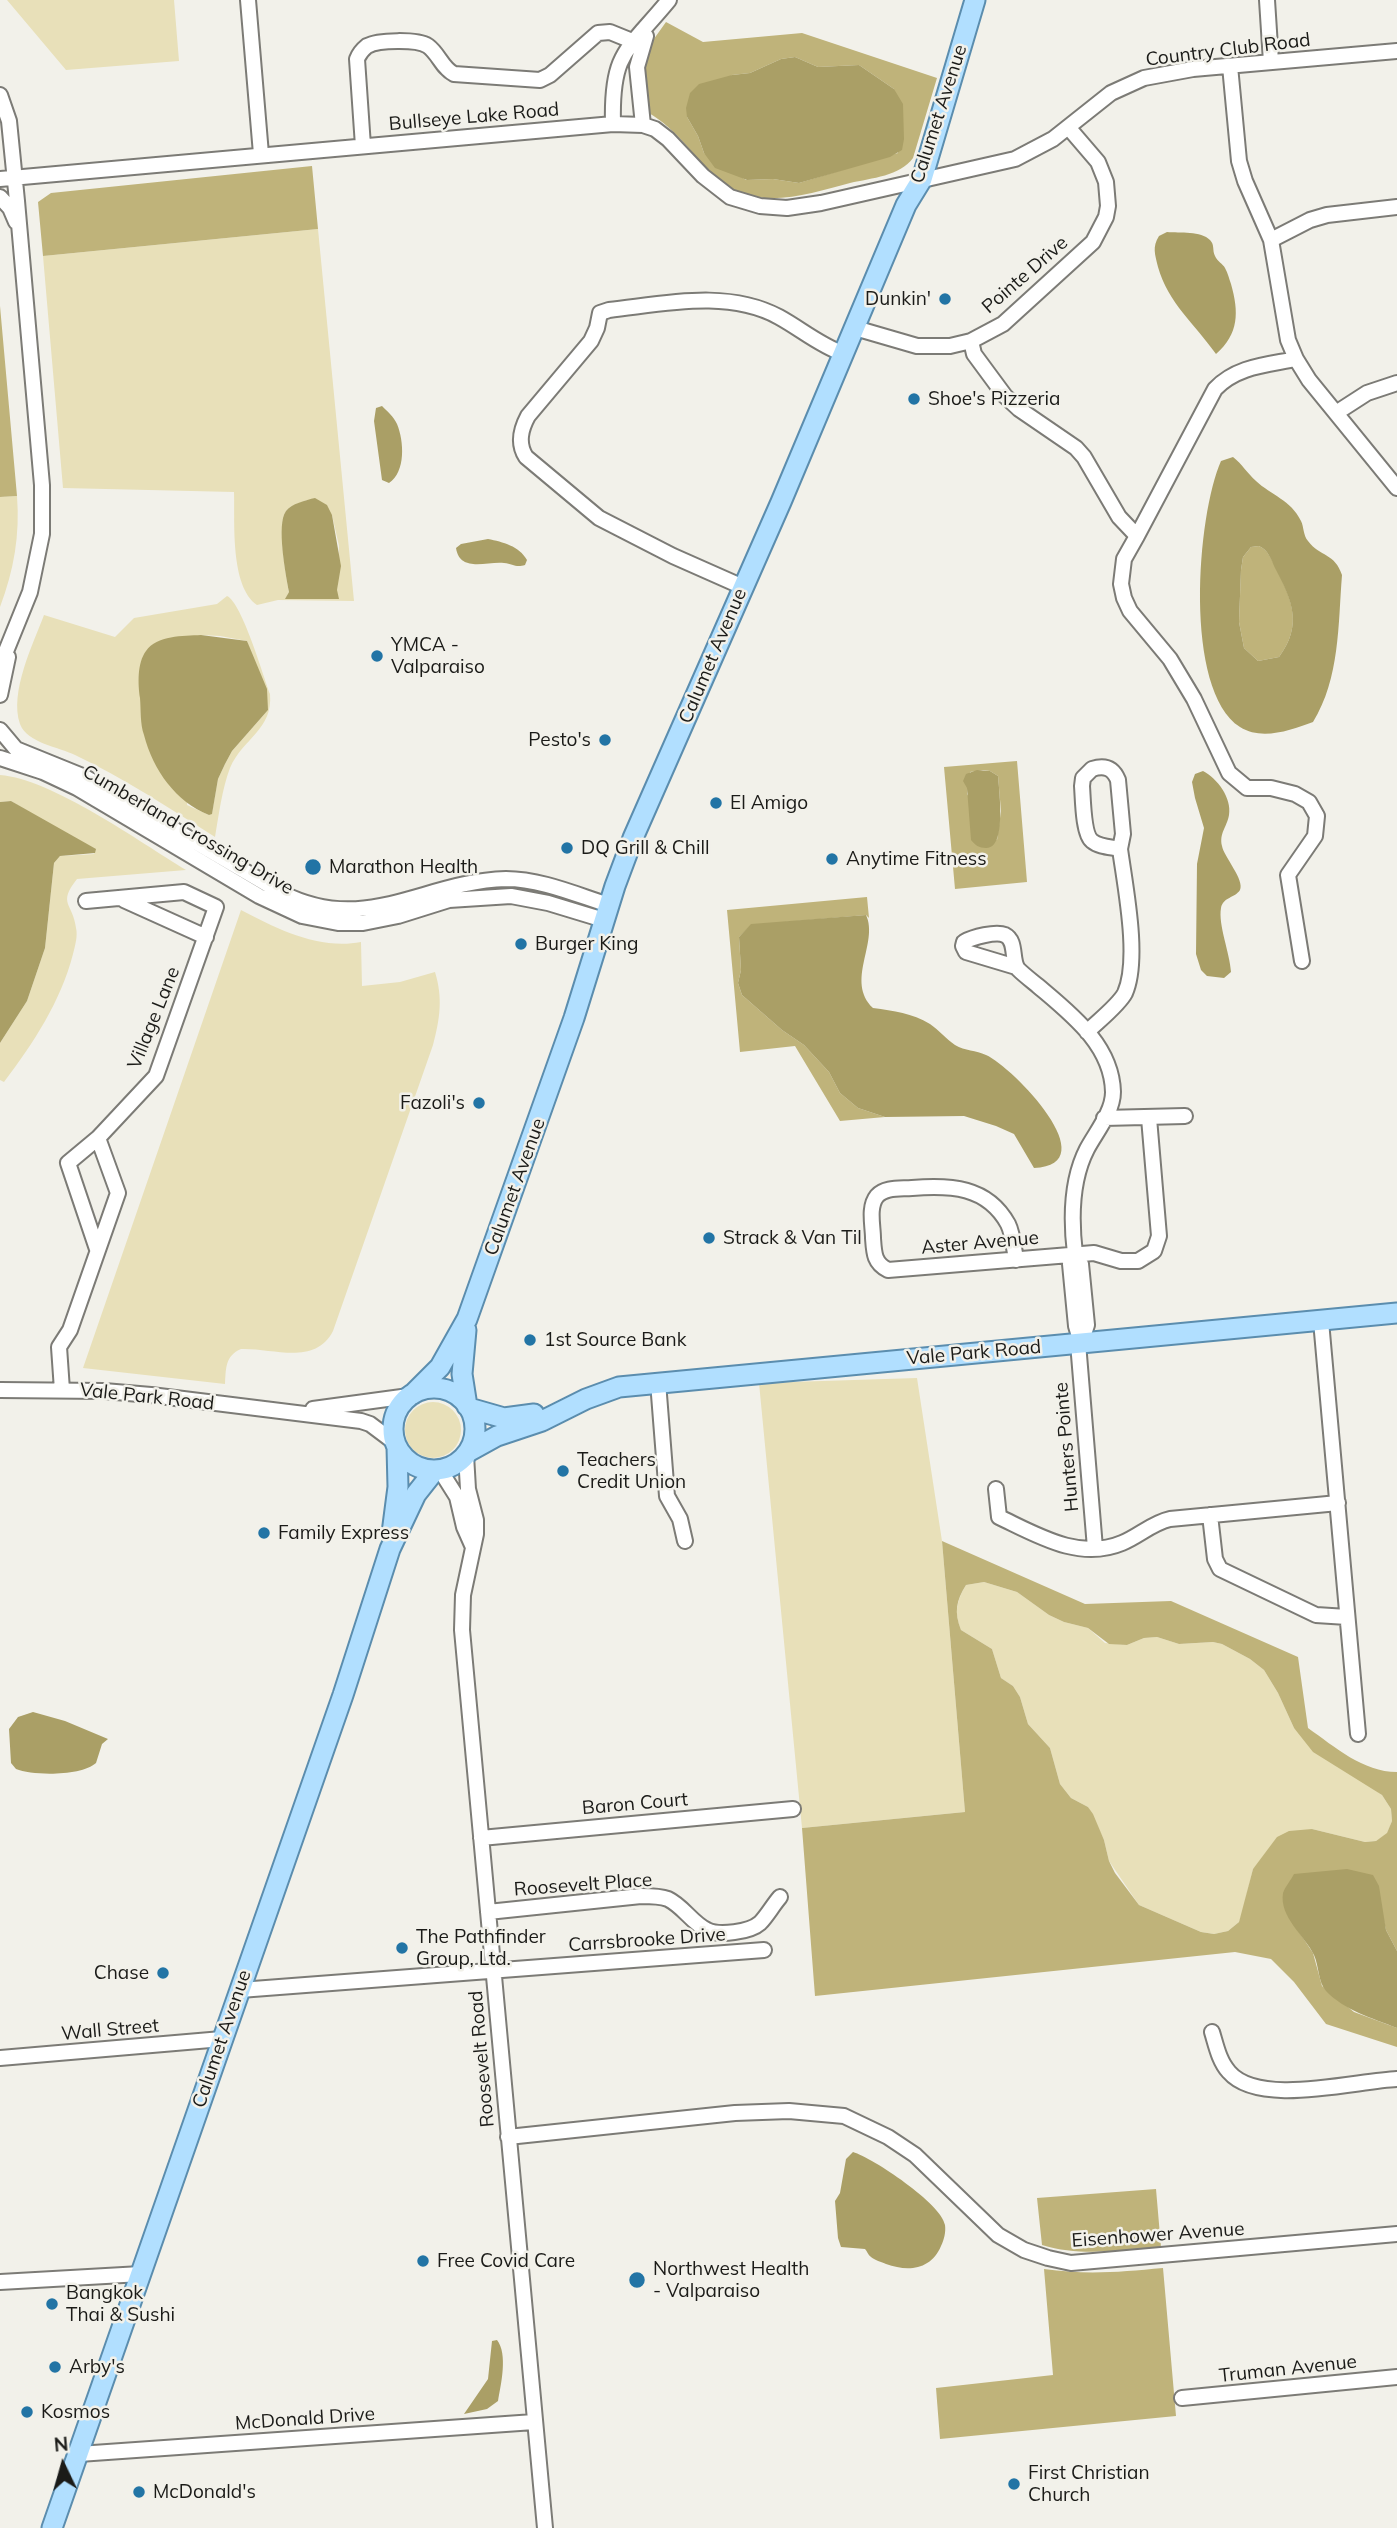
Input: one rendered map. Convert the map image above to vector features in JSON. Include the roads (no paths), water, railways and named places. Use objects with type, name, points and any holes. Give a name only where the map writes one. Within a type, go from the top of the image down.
[{"type":"main road","name":"Calumet Avenue","points":[[411,1395],[440,1367],[467,1319],[565,1043],[633,838],[906,205],[922,179],[975,0]]},
{"type":"main road","name":"Vale Park Road","points":[[467,1454],[497,1436],[542,1421],[603,1391],[619,1387],[1397,1313]]},
{"type":"main road","name":"Calumet Avenue","points":[[467,1319],[462,1374],[468,1407]]},
{"type":"main road","points":[[426,1390],[444,1390],[468,1407],[474,1434],[467,1454],[454,1465],[438,1470],[415,1465],[396,1444],[393,1427],[395,1416],[411,1395],[426,1390]]},
{"type":"main road","name":"Vale Park Road","points":[[468,1407],[504,1418],[556,1413]]},
{"type":"main road","name":"Calumet Avenue","points":[[390,1549],[398,1487],[396,1444]]},
{"type":"main road","name":"Calumet Avenue","points":[[52,2528],[343,1695],[390,1549],[416,1494],[438,1470]]},
{"type":"street","points":[[248,0],[261,154]]},
{"type":"street","points":[[1267,0],[1271,62]]},
{"type":"street","points":[[613,124],[612,99],[617,70],[626,49],[638,42],[666,4]]},
{"type":"street","points":[[363,146],[357,59],[364,48],[371,44],[416,41],[430,48],[446,70],[454,74],[534,80],[551,75],[597,33],[610,32],[638,42]]},
{"type":"street","points":[[638,42],[637,77],[643,125],[655,129],[668,139],[703,176],[730,197],[760,206],[787,208],[922,179]]},
{"type":"street","name":"Country Club Road","points":[[922,179],[1015,159],[1036,149],[1111,93],[1144,78],[1180,71],[1397,51]]},
{"type":"street","points":[[1230,66],[1239,161],[1271,240],[1279,276],[1284,322],[1296,359],[1309,380],[1397,488]]},
{"type":"street","points":[[0,95],[9,121],[7,178],[20,230],[42,485],[42,534],[30,593],[0,666]]},
{"type":"street","name":"Bullseye Lake Road","points":[[7,178],[613,124],[643,125]]},
{"type":"street","name":"Pointe Drive","points":[[855,328],[917,346],[950,346],[971,341],[1003,324],[1093,242],[1101,229],[1108,206],[1106,182],[1098,162],[1068,127]]},
{"type":"street","points":[[0,197],[10,208],[20,230]]},
{"type":"street","points":[[1271,240],[1310,220],[1327,215],[1397,207]]},
{"type":"street","points":[[743,587],[673,556],[599,518],[526,457],[521,449],[522,428],[528,416],[591,341],[600,313],[609,310],[690,301],[721,301],[748,305],[778,316],[814,341],[844,354]]},
{"type":"street","points":[[971,341],[974,354],[1005,396],[1019,409],[1076,448],[1084,457],[1119,517],[1137,536]]},
{"type":"street","points":[[1296,359],[1235,373],[1215,388],[1137,536],[1123,566],[1121,584],[1130,611],[1170,659],[1194,699],[1229,773],[1247,788],[1271,788],[1295,794],[1309,802],[1317,816],[1315,836],[1287,875],[1302,961]]},
{"type":"street","points":[[1336,413],[1367,393],[1397,383]]},
{"type":"street","points":[[0,695],[11,642]]},
{"type":"street","name":"Cumberland Crossing Drive","points":[[0,730],[16,748],[85,777],[274,889],[305,903],[341,909],[369,909],[461,885],[506,879],[549,886],[607,913]]},
{"type":"street","name":"Cumberland Crossing Drive","points":[[0,758],[43,772],[78,788],[267,901],[302,916],[338,923],[363,923],[398,916],[449,900],[511,896],[607,913]]},
{"type":"street","points":[[1087,1032],[1124,995],[1130,974],[1131,950],[1120,849],[1123,834],[1118,780],[1114,772],[1107,767],[1092,769],[1083,778],[1082,786],[1086,834],[1097,844],[1120,849]]},
{"type":"street","name":"Village Lane","points":[[86,901],[184,892],[216,907],[156,1076],[98,1138],[68,1163],[97,1249]]},
{"type":"street","name":"Village Lane","points":[[122,899],[206,937]]},
{"type":"street","name":"Hunters Pointe","points":[[1016,967],[1098,1045],[1110,1071],[1113,1093],[1104,1118],[1086,1151],[1078,1174],[1073,1207],[1075,1254],[1081,1264],[1087,1325],[1079,1343],[1095,1548]]},
{"type":"street","points":[[1104,1118],[1185,1116]]},
{"type":"street","name":"Aster Avenue","points":[[1016,1261],[1009,1225],[997,1209],[970,1191],[956,1187],[926,1186],[885,1190],[875,1198],[872,1210],[875,1257],[880,1266],[888,1270],[1016,1261],[1097,1253],[1121,1261],[1144,1259],[1156,1247],[1159,1236],[1149,1118]]},
{"type":"street","points":[[62,1390],[59,1347],[70,1330],[118,1193],[98,1138]]},
{"type":"street","points":[[1321,1321],[1358,1734]]},
{"type":"street","points":[[658,1382],[667,1496],[680,1519],[685,1541]]},
{"type":"street","name":"Vale Park Road","points":[[0,1390],[151,1395],[220,1405],[293,1411],[361,1421],[370,1424],[396,1444]]},
{"type":"street","name":"Vale Park Road","points":[[293,1411],[411,1395]]},
{"type":"street","name":"Roosevelt Road","points":[[467,1454],[467,1484],[477,1520],[464,1586],[462,1623],[545,2528]]},
{"type":"street","points":[[438,1470],[457,1497],[464,1527],[472,1545]]},
{"type":"street","points":[[996,1489],[999,1517],[1061,1546],[1076,1549],[1121,1544],[1163,1520],[1338,1503]]},
{"type":"street","points":[[1210,1515],[1215,1559],[1220,1569],[1316,1615],[1347,1617]]},
{"type":"street","name":"Baron Court","points":[[481,1838],[793,1809]]},
{"type":"street","name":"Roosevelt Place","points":[[488,1912],[655,1896],[668,1899],[705,1930],[724,1932],[759,1924],[780,1896]]},
{"type":"street","name":"Carrsbrooke Drive","points":[[240,1990],[764,1950]]},
{"type":"street","points":[[1212,2032],[1226,2069],[1237,2079],[1259,2089],[1280,2091],[1397,2079]]},
{"type":"street","name":"Wall Street","points":[[0,2058],[222,2039]]},
{"type":"street","name":"Eisenhower Avenue","points":[[508,2137],[735,2113],[789,2111],[836,2115],[888,2137],[915,2155],[998,2235],[1024,2250],[1071,2263],[1397,2234]]},
{"type":"street","points":[[0,2282],[141,2274]]},
{"type":"street","name":"Truman Avenue","points":[[1182,2398],[1397,2377]]},
{"type":"street","name":"McDonald Drive","points":[[79,2454],[534,2422]]},
{"type":"place","name":"Dunkin'","points":[[945,299]]},
{"type":"place","name":"Shoe's Pizzeria","points":[[914,399]]},
{"type":"place","name":"YMCA - Valparaiso","points":[[377,656]]},
{"type":"place","name":"Pesto's","points":[[605,740]]},
{"type":"place","name":"El Amigo","points":[[716,803]]},
{"type":"place","name":"DQ Grill & Chill","points":[[567,848]]},
{"type":"place","name":"Anytime Fitness","points":[[832,859]]},
{"type":"place","name":"Marathon Health","points":[[313,867]]},
{"type":"place","name":"Burger King","points":[[521,944]]},
{"type":"place","name":"Fazoli's","points":[[479,1103]]},
{"type":"place","name":"Strack & Van Til","points":[[709,1238]]},
{"type":"place","name":"1st Source Bank","points":[[530,1340]]},
{"type":"place","name":"Teachers Credit Union","points":[[563,1471]]},
{"type":"place","name":"Family Express","points":[[264,1533]]},
{"type":"place","name":"The Pathfinder Group, Ltd.","points":[[402,1948]]},
{"type":"place","name":"Chase","points":[[163,1973]]},
{"type":"place","name":"Free Covid Care","points":[[423,2261]]},
{"type":"place","name":"Northwest Health - Valparaiso","points":[[637,2280]]},
{"type":"place","name":"Bangkok Thai & Sushi","points":[[52,2304]]},
{"type":"place","name":"Arby's","points":[[55,2367]]},
{"type":"place","name":"Kosmos","points":[[27,2412]]},
{"type":"place","name":"First Christian Church","points":[[1014,2484]]},
{"type":"place","name":"McDonald's","points":[[139,2492]]}]
